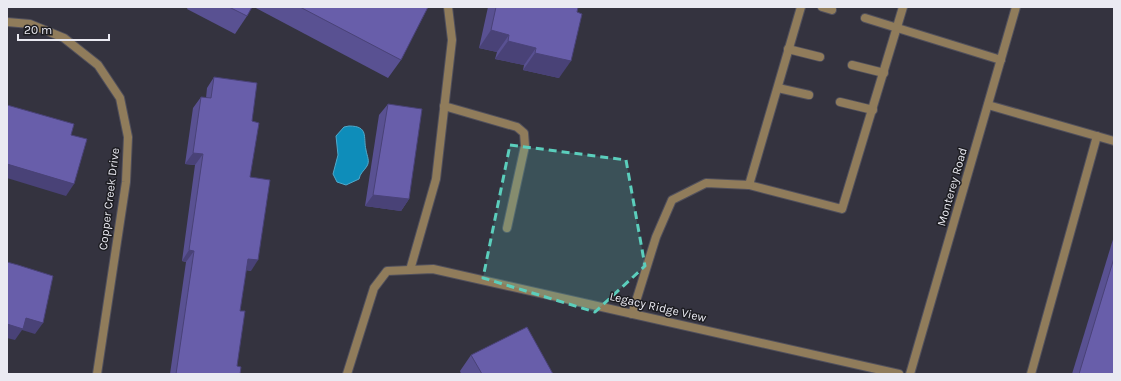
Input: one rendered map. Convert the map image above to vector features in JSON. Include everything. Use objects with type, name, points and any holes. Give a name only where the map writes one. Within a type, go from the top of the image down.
[{"type":"street","points":[[410,270],[436,178],[452,40],[448,7]]},
{"type":"street","points":[[749,185],[801,7]]},
{"type":"street","points":[[822,7],[832,10]]},
{"type":"street","points":[[632,314],[656,237],[672,200],[706,183],[749,185],[842,210],[903,7]]},
{"type":"street","name":"Monterey Road","points":[[910,374],[1016,7]]},
{"type":"street","points":[[865,18],[1001,60]]},
{"type":"street","name":"Copper Creek Drive","points":[[7,22],[30,24],[64,38],[98,65],[120,98],[128,137],[126,182],[97,374]]},
{"type":"street","points":[[788,49],[820,57]]},
{"type":"street","points":[[852,65],[884,73]]},
{"type":"street","points":[[778,88],[809,95]]},
{"type":"street","points":[[840,102],[873,110]]},
{"type":"street","points":[[988,105],[1114,141]]},
{"type":"street","points":[[444,106],[517,127],[524,132],[525,146],[507,228]]},
{"type":"street","points":[[1031,374],[1097,136]]},
{"type":"street","name":"Legacy Ridge View","points":[[347,374],[374,288],[387,271],[434,269],[899,374]]},
{"type":"highlighted area","points":[[510,145],[626,160],[645,266],[595,312],[483,278]]},
{"type":"water","points":[[349,126],[360,128],[364,133],[368,162],[359,179],[346,185],[337,182],[333,174],[338,155],[336,136],[344,127]]},
{"type":"building","points":[[229,7],[252,7],[247,16]]},
{"type":"building","points":[[300,7],[428,7],[401,60]]},
{"type":"building","points":[[496,7],[578,7],[577,12],[582,14],[571,61],[535,53],[536,48],[508,41],[509,35],[491,30]]},
{"type":"building","points":[[214,77],[257,83],[252,121],[259,123],[250,177],[270,180],[258,260],[248,259],[240,311],[245,311],[237,366],[241,367],[240,374],[176,374],[194,251],[189,250],[203,154],[193,153],[201,97],[211,98]]},
{"type":"building","points":[[388,104],[422,109],[409,199],[373,195]]},
{"type":"building","points":[[7,105],[74,124],[71,135],[87,139],[74,184],[7,164]]},
{"type":"building","points":[[1114,258],[1114,374],[1079,374]]},
{"type":"building","points":[[7,262],[53,276],[43,323],[26,318],[23,329],[7,324]]},
{"type":"building","points":[[527,327],[553,374],[482,374],[471,355]]}]
